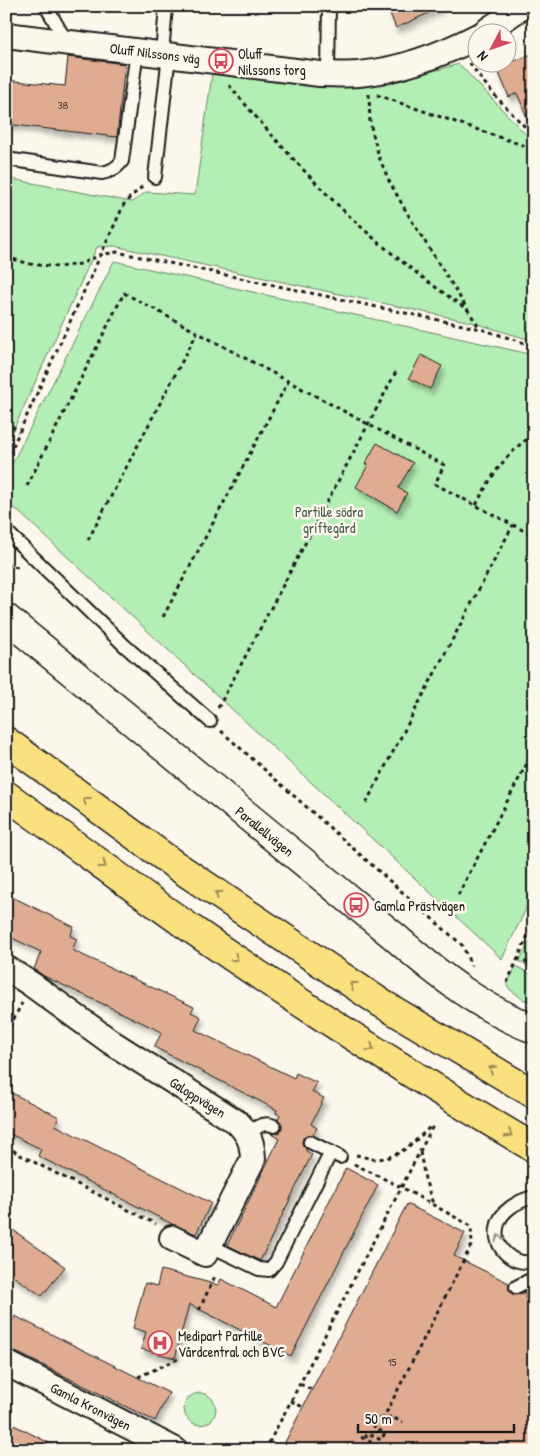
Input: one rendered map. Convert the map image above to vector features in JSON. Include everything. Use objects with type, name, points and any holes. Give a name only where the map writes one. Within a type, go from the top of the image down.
[{"type":"highway","points":[[6,741],[175,865],[232,904],[381,1003],[534,1094]]},
{"type":"highway","points":[[6,795],[193,930],[248,967],[432,1088],[534,1148]]},
{"type":"street","points":[[500,22],[523,6]]},
{"type":"street","name":"Oluff Nilssons väg","points":[[6,36],[328,74],[358,74],[388,70],[425,59],[468,41]]},
{"type":"street","name":"Parallellvägen","points":[[6,618],[426,964],[469,995],[512,1020],[534,1029]]},
{"type":"street","name":"Galoppvägen","points":[[6,968],[111,1042],[238,1123],[247,1133]]},
{"type":"street","points":[[172,1238],[207,1249],[253,1159],[252,1145],[247,1133]]},
{"type":"street","name":"Gamla Kronvägen","points":[[6,1363],[175,1450]]},
{"type":"lane","points":[[46,6],[67,43]]},
{"type":"lane","points":[[155,177],[165,55],[166,6]]},
{"type":"lane","points":[[328,74],[329,6]]},
{"type":"lane","points":[[6,159],[102,173],[117,167],[122,161],[137,51]]},
{"type":"lane","points":[[6,531],[125,646],[210,722]]},
{"type":"lane","points":[[247,1133],[263,1124],[274,1126]]},
{"type":"lane","points":[[207,1249],[259,1269],[269,1270],[276,1262],[336,1154],[310,1142]]},
{"type":"lane","points":[[534,1197],[526,1199],[508,1210],[501,1218],[496,1229],[499,1243],[505,1253],[514,1260],[527,1263],[534,1261]]},
{"type":"lane","points":[[516,1287],[534,1278]]},
{"type":"path","points":[[209,60],[242,100],[308,173],[359,225],[424,279],[468,310]]},
{"type":"path","points":[[476,72],[534,136]]},
{"type":"path","points":[[481,329],[410,218],[389,180],[379,157],[370,123],[369,92],[534,149]]},
{"type":"path","points":[[6,461],[125,202],[155,177]]},
{"type":"path","points":[[6,257],[30,264],[58,267],[81,264],[100,255],[117,252],[481,329],[534,346]]},
{"type":"path","points":[[27,486],[124,293],[444,466],[435,484],[534,536]]},
{"type":"path","points":[[88,540],[198,333]]},
{"type":"path","points":[[397,370],[370,425],[210,722],[463,946],[472,967]]},
{"type":"path","points":[[163,617],[288,382]]},
{"type":"path","points":[[6,421],[19,432]]},
{"type":"path","points":[[476,505],[492,476],[503,461],[523,441],[534,434]]},
{"type":"path","points":[[366,803],[513,525]]},
{"type":"path","points":[[458,895],[534,750]]},
{"type":"path","points":[[507,983],[534,922]]},
{"type":"path","points":[[517,958],[534,966]]},
{"type":"path","points":[[6,1034],[31,984]]},
{"type":"path","points":[[265,1450],[434,1124],[408,1148],[392,1156],[375,1159],[357,1155],[336,1154]]},
{"type":"path","points":[[6,1146],[22,1156],[170,1231],[172,1238]]},
{"type":"path","points":[[420,1152],[425,1179],[433,1204]]},
{"type":"path","points":[[336,1154],[433,1204],[471,1226],[472,1244],[384,1417]]},
{"type":"path","points":[[199,1310],[214,1278],[207,1249]]},
{"type":"path","points":[[138,1377],[178,1359]]},
{"type":"path","points":[[300,1384],[312,1390]]},
{"type":"path","points":[[291,1401],[303,1407]]},
{"type":"path","points":[[387,1450],[363,1438],[368,1433],[381,1440],[384,1433],[375,1428],[371,1419],[392,1417],[403,1422]]},
{"type":"green space","points":[[459,64],[534,143],[534,341],[471,322],[114,246],[97,247],[6,446],[6,178],[132,202],[146,192],[195,195],[212,74],[284,83],[339,87],[386,84]]},
{"type":"green space","name":"Partille södra griftegård","points":[[114,261],[534,355],[534,892],[502,959],[6,500],[6,476]]},
{"type":"green space","points":[[534,934],[534,969],[519,961]]},
{"type":"green space","points":[[516,966],[534,976],[534,1001],[524,1000],[507,987]]},
{"type":"green space","points":[[200,1393],[212,1397],[216,1409],[212,1421],[200,1425],[188,1421],[184,1409],[188,1397]]},
{"type":"building","points":[[387,6],[444,6],[396,28]]},
{"type":"building","points":[[534,53],[534,134],[517,93],[509,97],[499,72],[518,72],[518,59]]},
{"type":"building","points":[[68,57],[125,64],[117,137],[6,124],[6,80],[65,86]]},
{"type":"building","points":[[421,355],[442,366],[430,389],[409,378]]},
{"type":"building","points":[[377,443],[413,463],[398,488],[407,493],[397,511],[356,487],[368,465],[365,464]]},
{"type":"building","points":[[6,894],[74,927],[70,936],[77,939],[72,950],[194,1007],[191,1012],[201,1017],[195,1030],[294,1078],[296,1073],[317,1083],[312,1092],[324,1098],[311,1124],[317,1128],[313,1135],[306,1135],[302,1142],[306,1151],[312,1154],[260,1261],[227,1245],[279,1139],[271,1134],[279,1133],[282,1128],[282,1124],[278,1119],[280,1115],[276,1113],[277,1110],[154,1047],[162,1032],[44,976],[34,969],[41,952],[6,935]]},
{"type":"building","points":[[6,1090],[59,1117],[55,1125],[211,1203],[196,1234],[174,1225],[38,1156],[41,1149],[6,1132]]},
{"type":"building","points":[[346,1168],[378,1185],[291,1356],[189,1304],[175,1358],[141,1349],[146,1332],[133,1328],[145,1283],[157,1286],[161,1270],[218,1285],[221,1279],[276,1307]]},
{"type":"building","points":[[407,1204],[465,1233],[454,1256],[509,1283],[509,1290],[512,1294],[516,1295],[526,1292],[525,1298],[527,1301],[534,1304],[534,1450],[281,1450]]},
{"type":"building","points":[[6,1225],[65,1267],[42,1296],[6,1271]]},
{"type":"building","points":[[15,1316],[169,1393],[155,1421],[6,1347],[6,1334]]},
{"type":"building","points":[[6,1421],[63,1450],[6,1450]]},
{"type":"place","name":"Oluff Nilssons torg","points":[[221,61]]},
{"type":"place","name":"Gamla Prästvägen","points":[[356,905]]},
{"type":"place","name":"Medipart Partille Vårdcentral och BVC","points":[[160,1343]]}]
